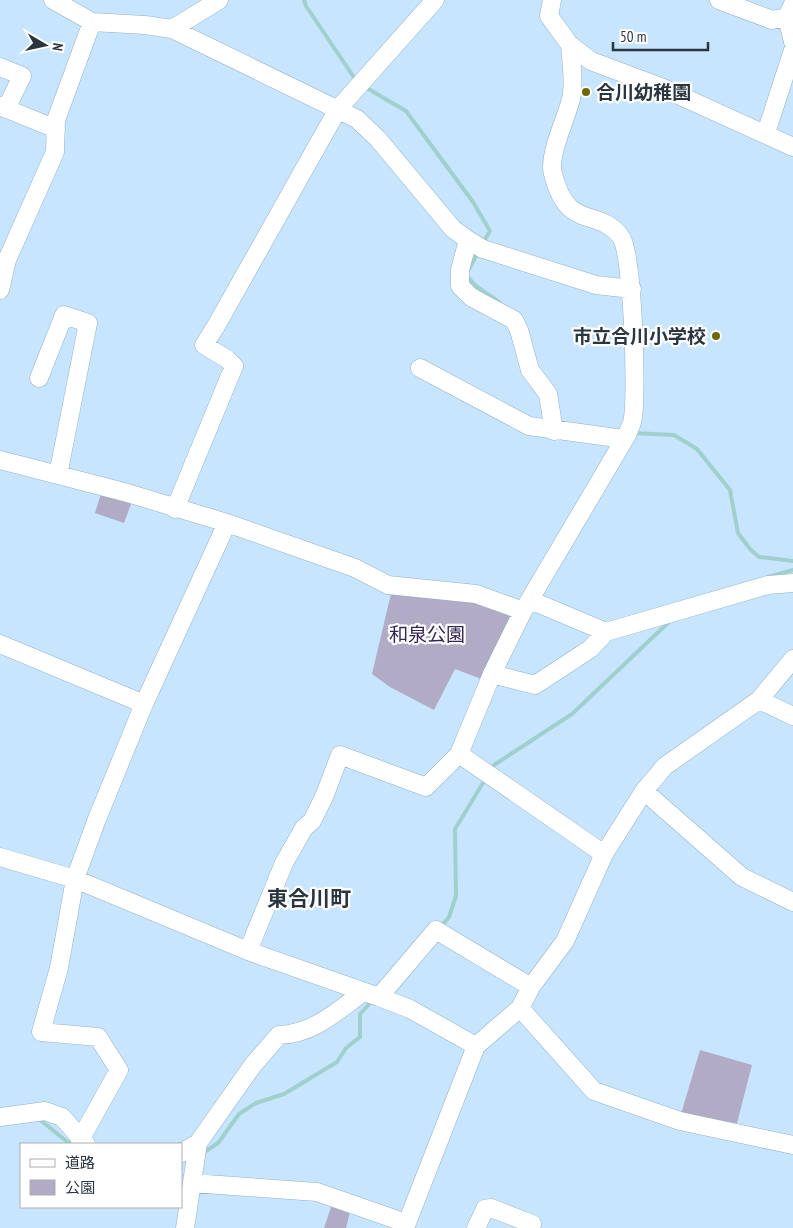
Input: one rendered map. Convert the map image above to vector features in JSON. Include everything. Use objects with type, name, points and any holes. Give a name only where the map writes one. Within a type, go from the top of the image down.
[{"type":"street","points":[[53,0],[92,22],[145,24],[172,30],[357,119],[378,139],[453,229],[483,249],[596,285],[632,289]]},
{"type":"street","points":[[172,30],[219,0]]},
{"type":"street","points":[[175,509],[234,366],[227,359],[204,345],[338,110],[435,0]]},
{"type":"street","points":[[552,0],[549,16],[570,45],[591,61],[662,88],[766,133],[793,147]]},
{"type":"street","points":[[719,0],[772,20],[790,11],[793,42]]},
{"type":"street","points":[[0,290],[7,260],[55,152],[56,120],[92,22]]},
{"type":"street","points":[[248,951],[284,862],[304,828],[312,821],[324,797],[340,755],[426,787],[459,754],[492,674],[526,605],[627,433],[635,401],[632,289],[622,238],[606,225],[575,214],[562,201],[552,172],[557,142],[572,94],[570,45]]},
{"type":"street","points":[[766,133],[793,50]]},
{"type":"street","points":[[0,67],[22,76],[3,108],[56,129]]},
{"type":"street","points":[[468,240],[460,270],[460,286],[471,297],[514,320],[519,330],[530,370],[548,394],[554,431]]},
{"type":"street","points":[[39,378],[64,315],[88,323],[58,475]]},
{"type":"street","points":[[420,368],[529,426],[554,431],[627,433]]},
{"type":"street","points":[[0,460],[124,492],[175,509],[227,523],[355,568],[388,585],[476,594],[526,605],[606,632]]},
{"type":"street","points":[[0,1117],[45,1111],[62,1117],[83,1142],[119,1070],[98,1037],[41,1032],[59,968],[76,879],[144,704],[227,523]]},
{"type":"street","points":[[492,674],[535,685],[590,649],[606,632],[768,585],[793,583]]},
{"type":"street","points":[[0,644],[144,704]]},
{"type":"street","points":[[192,1183],[317,1192],[406,1226],[476,1046],[520,1008],[531,987],[565,941],[604,854],[644,791],[665,766],[759,700],[793,658]]},
{"type":"street","points":[[759,700],[793,716]]},
{"type":"street","points":[[459,754],[604,854]]},
{"type":"street","points":[[644,791],[742,877],[793,902]]},
{"type":"street","points":[[0,857],[76,879],[248,951],[410,1009],[476,1046]]},
{"type":"street","points":[[182,1152],[198,1143],[253,1065],[279,1036],[295,1035],[321,1024],[370,995],[436,930],[531,987]]},
{"type":"street","points":[[520,1008],[594,1091],[680,1121],[793,1145]]},
{"type":"street","points":[[185,1228],[198,1143]]},
{"type":"street","points":[[476,1228],[482,1213],[485,1209],[491,1208],[532,1224]]},
{"type":"green space","points":[[103,487],[134,496],[124,523],[95,513]]},
{"type":"green space","name":"和泉公園","points":[[393,585],[523,611],[489,682],[455,669],[434,710],[390,687],[372,674]]},
{"type":"green space","points":[[700,1050],[752,1065],[736,1127],[681,1114]]},
{"type":"green space","points":[[334,1198],[352,1204],[346,1228],[324,1228]]},
{"type":"waterway","points":[[304,0],[306,6],[357,82]]},
{"type":"waterway","points":[[365,87],[406,111],[473,202],[490,231],[483,243]]},
{"type":"waterway","points":[[469,269],[479,251]]},
{"type":"waterway","points":[[466,275],[476,286],[499,302]]},
{"type":"waterway","points":[[633,433],[674,435],[697,449],[730,490],[738,533],[750,549],[759,557],[793,561]]},
{"type":"waterway","points":[[768,577],[793,570]]},
{"type":"waterway","points":[[491,770],[494,765],[572,714],[671,620]]},
{"type":"waterway","points":[[440,928],[449,917],[456,896],[455,829],[486,778]]},
{"type":"waterway","points":[[203,1153],[218,1143],[239,1114],[256,1103],[284,1094],[337,1062],[346,1048],[360,1037],[360,1014],[372,1001]]},
{"type":"waterway","points":[[39,1119],[69,1143]]},
{"type":"place","name":"合川幼稚園","points":[[586,92]]},
{"type":"place","name":"市立合川小学校","points":[[716,336]]},
{"type":"district","name":"東合川町","points":[[309,898]]}]
